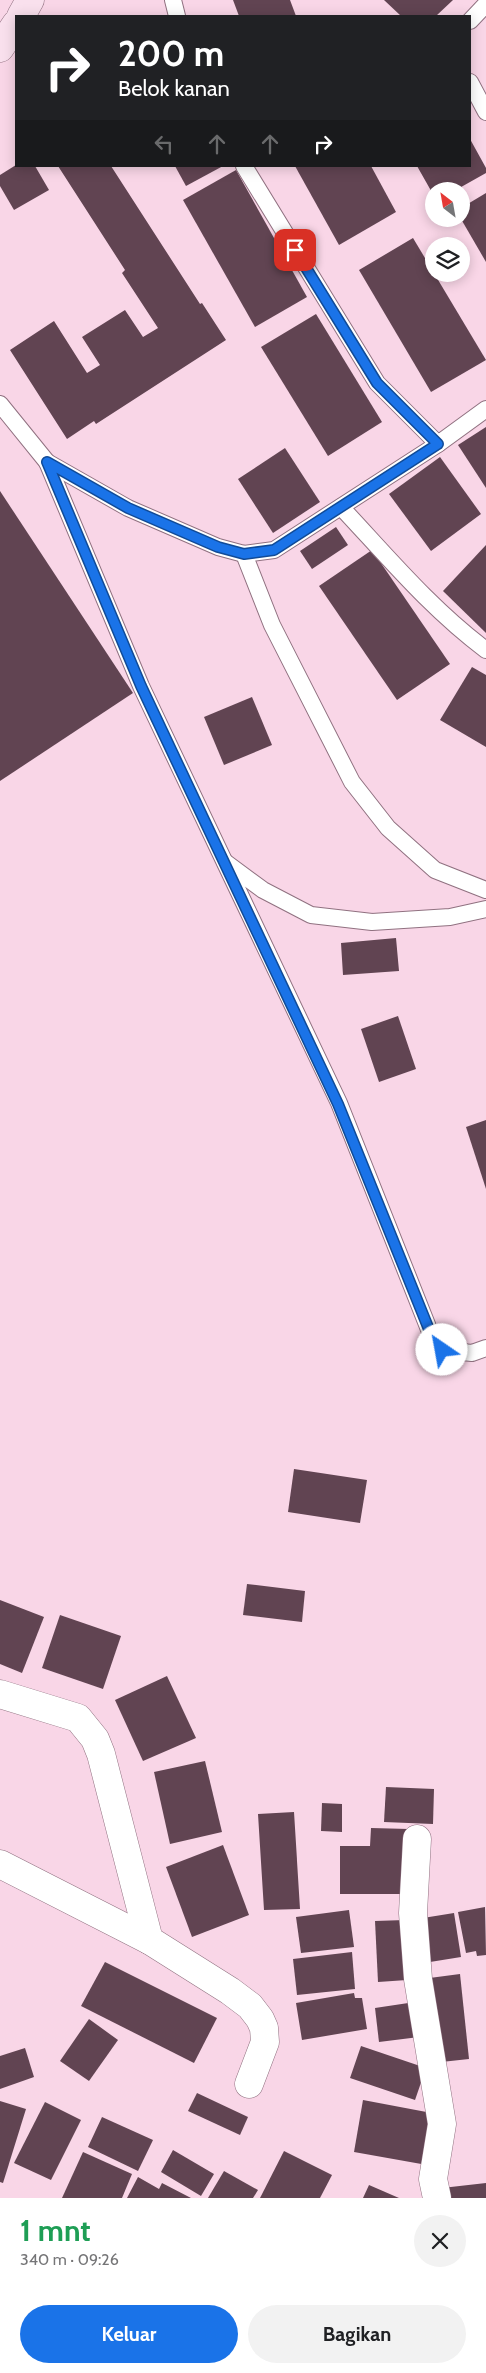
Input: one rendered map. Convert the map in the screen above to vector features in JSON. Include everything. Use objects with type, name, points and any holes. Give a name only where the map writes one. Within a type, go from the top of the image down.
[{"type":"street","points":[[22,15],[30,0]]},
{"type":"street","points":[[0,48],[15,26]]},
{"type":"street","points":[[0,1694],[78,1718],[95,1740],[149,1940]]},
{"type":"street","points":[[417,1839],[413,1914],[418,1979],[442,2124],[433,2178],[437,2198]]},
{"type":"street","points":[[0,1864],[149,1940],[230,1991],[250,2006],[264,2028],[265,2042],[250,2084]]},
{"type":"lane","points":[[173,0],[177,15]]},
{"type":"lane","points":[[471,20],[486,4]]},
{"type":"lane","points":[[471,84],[486,112]]},
{"type":"lane","points":[[245,167],[377,383],[438,444]]},
{"type":"lane","points":[[0,404],[47,462],[141,686],[338,1104],[430,1332],[442,1350],[472,1354],[486,1348]]},
{"type":"lane","points":[[47,462],[128,508],[218,547],[244,554],[274,550],[438,444],[486,409]]},
{"type":"lane","points":[[341,507],[423,594],[462,632],[486,650]]},
{"type":"lane","points":[[244,554],[272,625],[352,782],[388,828],[435,870],[486,890]]},
{"type":"lane","points":[[223,860],[263,890],[311,915],[372,922],[450,917],[486,908]]},
{"type":"building","points":[[233,0],[290,0],[296,15],[239,15]]},
{"type":"building","points":[[384,0],[453,0],[437,15],[400,15]]},
{"type":"building","points":[[471,141],[486,168],[486,173],[470,182],[426,182],[418,167],[471,167]]},
{"type":"building","points":[[15,166],[36,167],[49,190],[14,210],[0,186],[0,175]]},
{"type":"building","points":[[59,167],[112,167],[200,304],[202,303],[226,340],[96,424],[94,421],[67,439],[10,350],[54,321],[87,373],[100,365],[82,337],[125,310],[143,337],[158,328],[122,273],[125,270]]},
{"type":"building","points":[[176,167],[221,167],[186,186]]},
{"type":"building","points":[[296,167],[372,167],[396,212],[339,245]]},
{"type":"building","points":[[236,170],[307,297],[255,327],[183,200]]},
{"type":"building","points":[[486,193],[486,262],[466,228],[470,228],[470,203]]},
{"type":"building","points":[[413,238],[425,258],[425,282],[439,282],[486,360],[431,392],[359,270]]},
{"type":"building","points":[[316,314],[382,422],[328,456],[261,347]]},
{"type":"building","points":[[486,427],[486,488],[458,445]]},
{"type":"building","points":[[285,448],[320,502],[273,533],[238,479]]},
{"type":"building","points":[[440,457],[481,514],[431,551],[389,494]]},
{"type":"building","points":[[0,491],[133,693],[0,781]]},
{"type":"building","points":[[336,527],[348,545],[312,569],[300,551]]},
{"type":"building","points":[[486,545],[486,633],[443,591]]},
{"type":"building","points":[[372,550],[450,664],[397,700],[319,586]]},
{"type":"building","points":[[472,667],[486,675],[486,747],[440,720]]},
{"type":"building","points":[[252,697],[272,745],[224,765],[204,717]]},
{"type":"building","points":[[396,938],[399,971],[343,975],[341,943]]},
{"type":"building","points":[[398,1016],[416,1069],[379,1082],[361,1029]]},
{"type":"building","points":[[486,1120],[486,1189],[466,1127]]},
{"type":"building","points":[[294,1469],[367,1480],[360,1523],[288,1512]]},
{"type":"building","points":[[247,1584],[305,1591],[302,1622],[243,1615]]},
{"type":"building","points":[[0,1600],[44,1617],[22,1673],[0,1664]]},
{"type":"building","points":[[60,1615],[121,1636],[103,1689],[42,1668]]},
{"type":"building","points":[[167,1676],[196,1738],[143,1761],[115,1700]]},
{"type":"building","points":[[205,1761],[222,1832],[170,1844],[154,1772]]},
{"type":"building","points":[[386,1787],[434,1789],[433,1824],[384,1822]]},
{"type":"building","points":[[322,1803],[342,1804],[342,1832],[321,1831]]},
{"type":"building","points":[[294,1812],[300,1909],[264,1910],[258,1814]]},
{"type":"building","points":[[371,1828],[409,1829],[407,1894],[340,1894],[340,1846],[370,1846]]},
{"type":"building","points":[[223,1845],[249,1915],[192,1937],[166,1867]]},
{"type":"building","points":[[485,1907],[486,1955],[477,1956],[476,1951],[466,1953],[458,1912]]},
{"type":"building","points":[[349,1910],[354,1947],[301,1953],[296,1917]]},
{"type":"building","points":[[454,1913],[461,1957],[430,1962],[423,1918]]},
{"type":"building","points":[[405,1920],[407,1980],[378,1982],[375,1921]]},
{"type":"building","points":[[352,1952],[355,1989],[297,1995],[293,1959]]},
{"type":"building","points":[[105,1962],[217,2018],[194,2063],[81,2006]]},
{"type":"building","points":[[460,1974],[469,2059],[432,2063],[422,1979]]},
{"type":"building","points":[[354,1993],[355,1998],[362,1998],[367,2029],[302,2040],[296,2003]]},
{"type":"building","points":[[415,2002],[419,2037],[379,2042],[375,2008]]},
{"type":"building","points":[[89,2019],[118,2040],[89,2081],[60,2061]]},
{"type":"building","points":[[361,2046],[426,2068],[415,2100],[350,2078]]},
{"type":"building","points":[[25,2048],[34,2077],[0,2089],[0,2056]]},
{"type":"building","points":[[197,2093],[248,2117],[240,2135],[188,2111]]},
{"type":"building","points":[[363,2100],[437,2114],[427,2165],[354,2152]]},
{"type":"building","points":[[0,2101],[26,2109],[3,2183],[0,2182]]},
{"type":"building","points":[[45,2102],[81,2120],[51,2180],[14,2163]]},
{"type":"building","points":[[102,2117],[153,2140],[138,2171],[88,2147]]},
{"type":"building","points":[[173,2150],[214,2174],[201,2196],[161,2172]]},
{"type":"building","points":[[284,2151],[332,2175],[320,2198],[260,2198]]},
{"type":"building","points":[[83,2152],[132,2174],[122,2198],[62,2198]]},
{"type":"building","points":[[224,2171],[258,2190],[253,2198],[208,2198]]},
{"type":"building","points":[[138,2177],[159,2189],[162,2183],[191,2198],[127,2198]]},
{"type":"building","points":[[486,2183],[486,2198],[443,2198],[442,2188]]},
{"type":"building","points":[[369,2185],[399,2198],[363,2198]]},
{"type":"route","points":[[295,250],[377,383],[438,444],[274,550],[244,554],[218,547],[128,508],[47,462],[141,686],[338,1104],[430,1332],[442,1350]]}]
